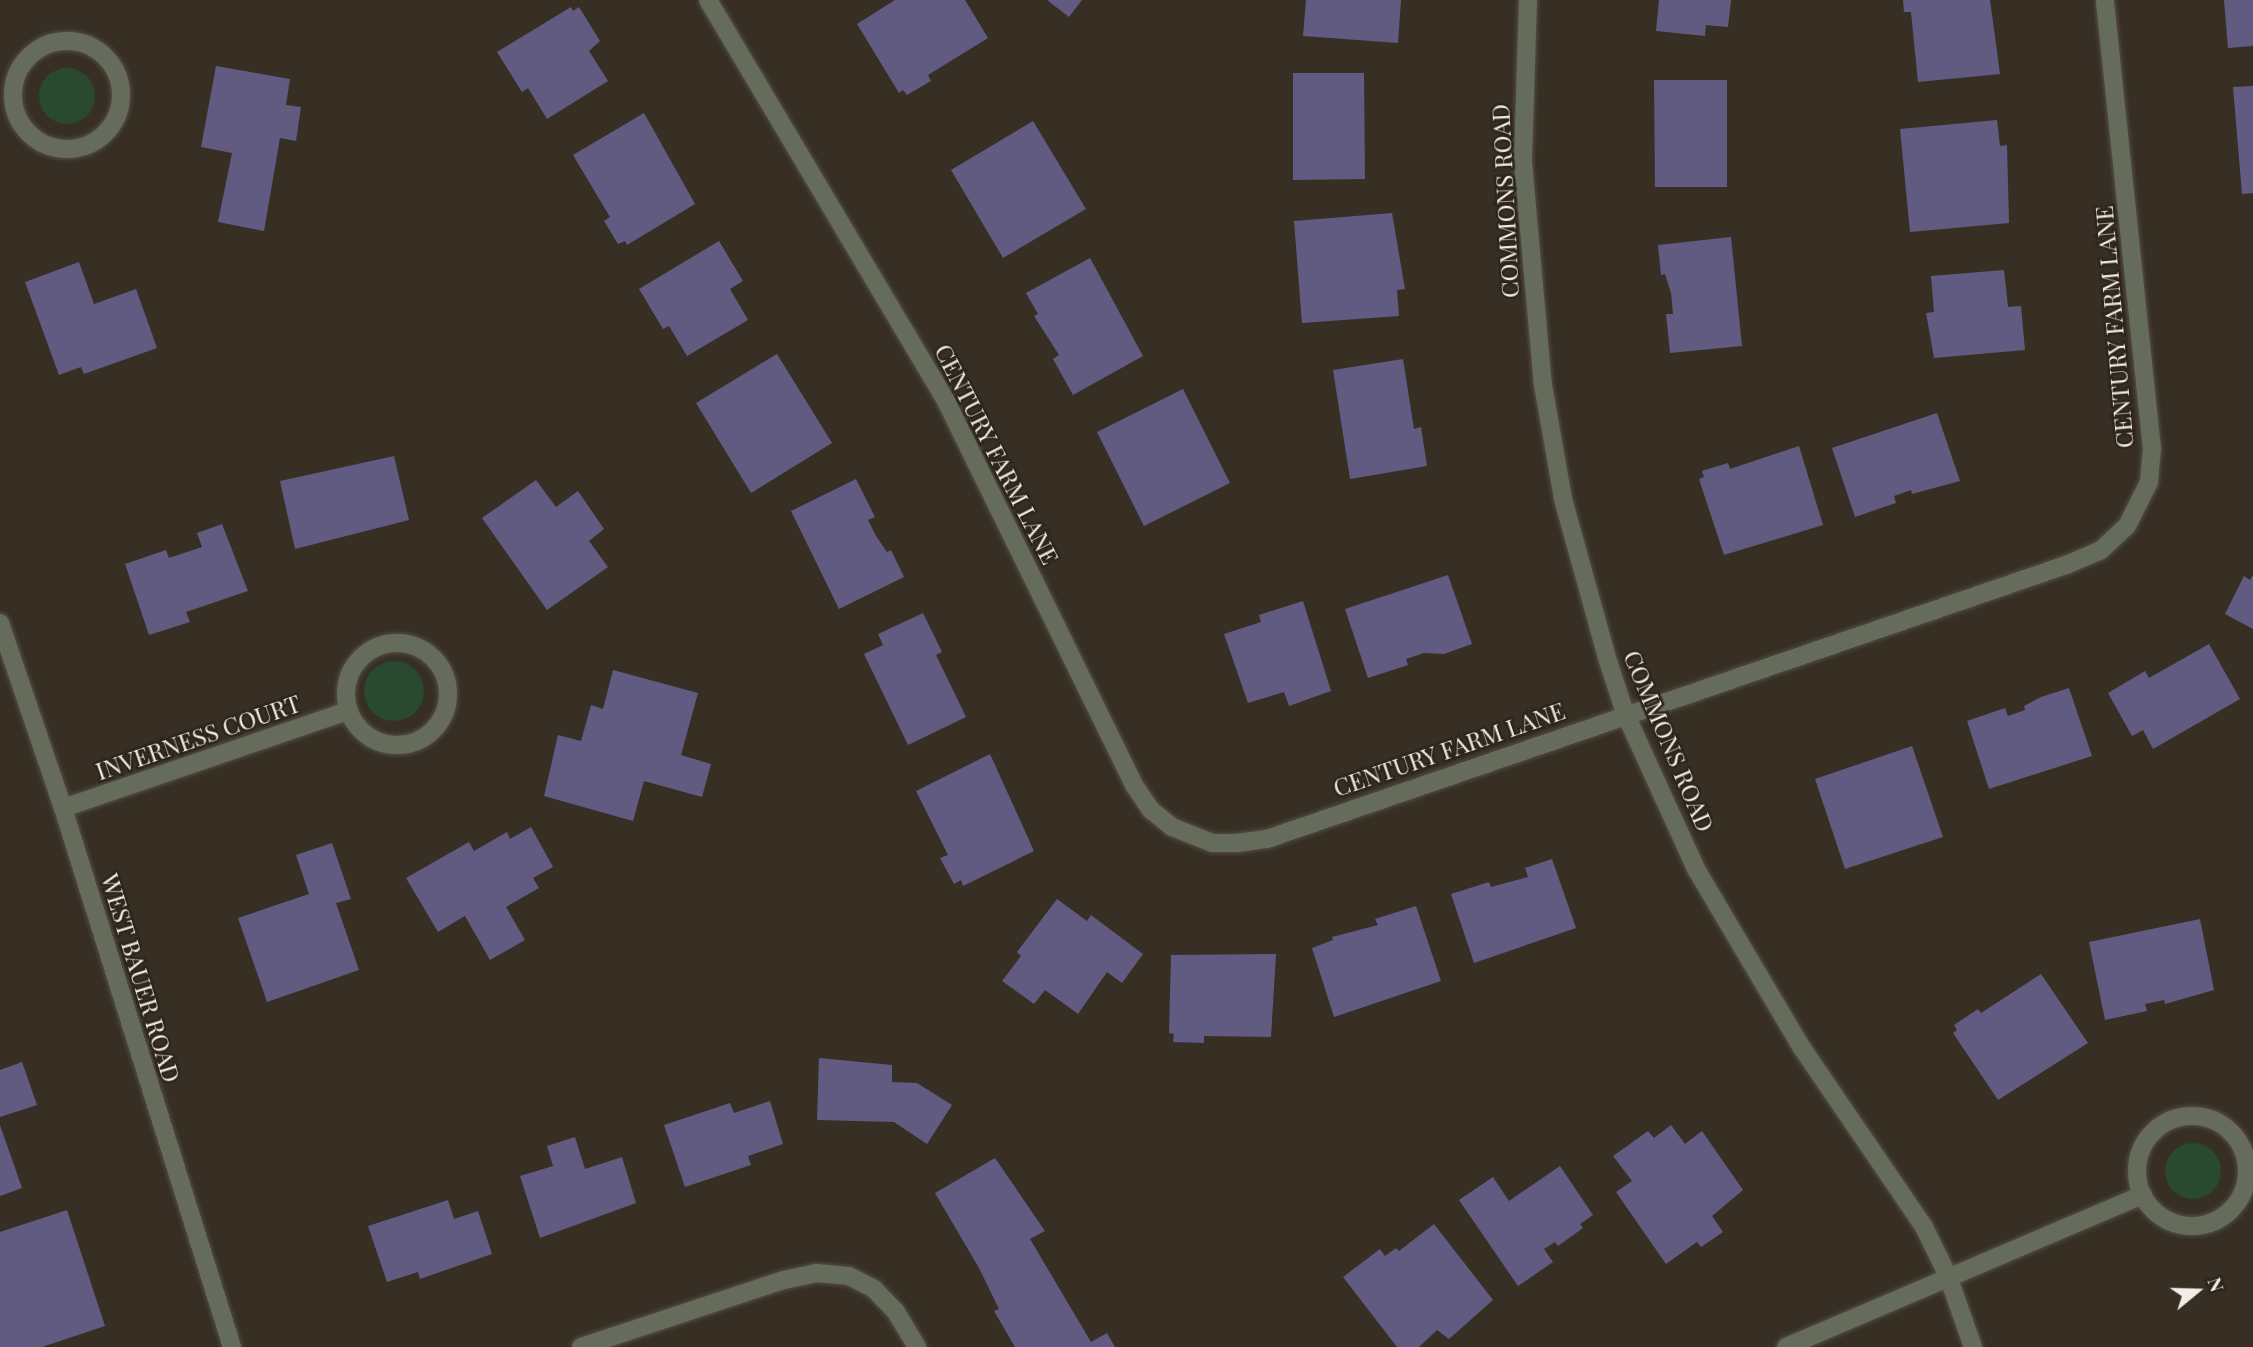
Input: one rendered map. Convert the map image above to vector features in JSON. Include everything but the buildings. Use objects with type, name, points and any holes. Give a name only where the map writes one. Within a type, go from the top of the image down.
[{"type":"street","name":"CENTURY FARM LANE","points":[[708,0],[946,401],[1134,785],[1151,810],[1172,827],[1212,843],[1267,839],[1625,713],[2066,565],[2101,550],[2127,526],[2149,482],[2152,449],[2105,0]]},
{"type":"street","name":"COMMONS ROAD","points":[[1528,0],[1523,163],[1543,385],[1563,499],[1625,713],[1696,869],[1744,955],[1924,1227],[1948,1276],[1973,1347]]},
{"type":"street","points":[[62,41],[83,43],[97,49],[116,71],[121,87],[116,118],[107,132],[80,148],[48,145],[8,114],[14,82],[29,56],[41,47],[62,41]]},
{"type":"street","name":"WEST BAUER ROAD","points":[[0,623],[63,808],[232,1347]]},
{"type":"street","points":[[389,643],[424,650],[446,678],[446,713],[423,740],[405,746],[370,739],[348,711],[345,693],[358,660],[389,643]]},
{"type":"street","name":"INVERNESS COURT","points":[[63,808],[348,711]]},
{"type":"street","points":[[2190,1116],[2208,1118],[2237,1139],[2248,1173],[2235,1207],[2221,1218],[2186,1226],[2154,1210],[2143,1195],[2138,1160],[2157,1129],[2190,1116]]},
{"type":"street","points":[[1786,1347],[2143,1195]]},
{"type":"street","points":[[581,1347],[784,1280],[816,1273],[849,1276],[874,1289],[896,1312],[917,1347]]},
{"type":"green space","points":[[62,68],[72,68],[87,76],[93,85],[93,107],[87,116],[72,124],[62,124],[44,112],[39,101],[39,91],[51,73]]},
{"type":"green space","points":[[388,661],[400,661],[419,674],[424,691],[422,703],[411,716],[400,721],[388,721],[369,708],[364,697],[364,685],[377,666]]},
{"type":"green space","points":[[2187,1143],[2199,1143],[2213,1151],[2221,1165],[2219,1182],[2213,1191],[2199,1199],[2187,1199],[2170,1187],[2165,1177],[2165,1165],[2177,1148]]}]
